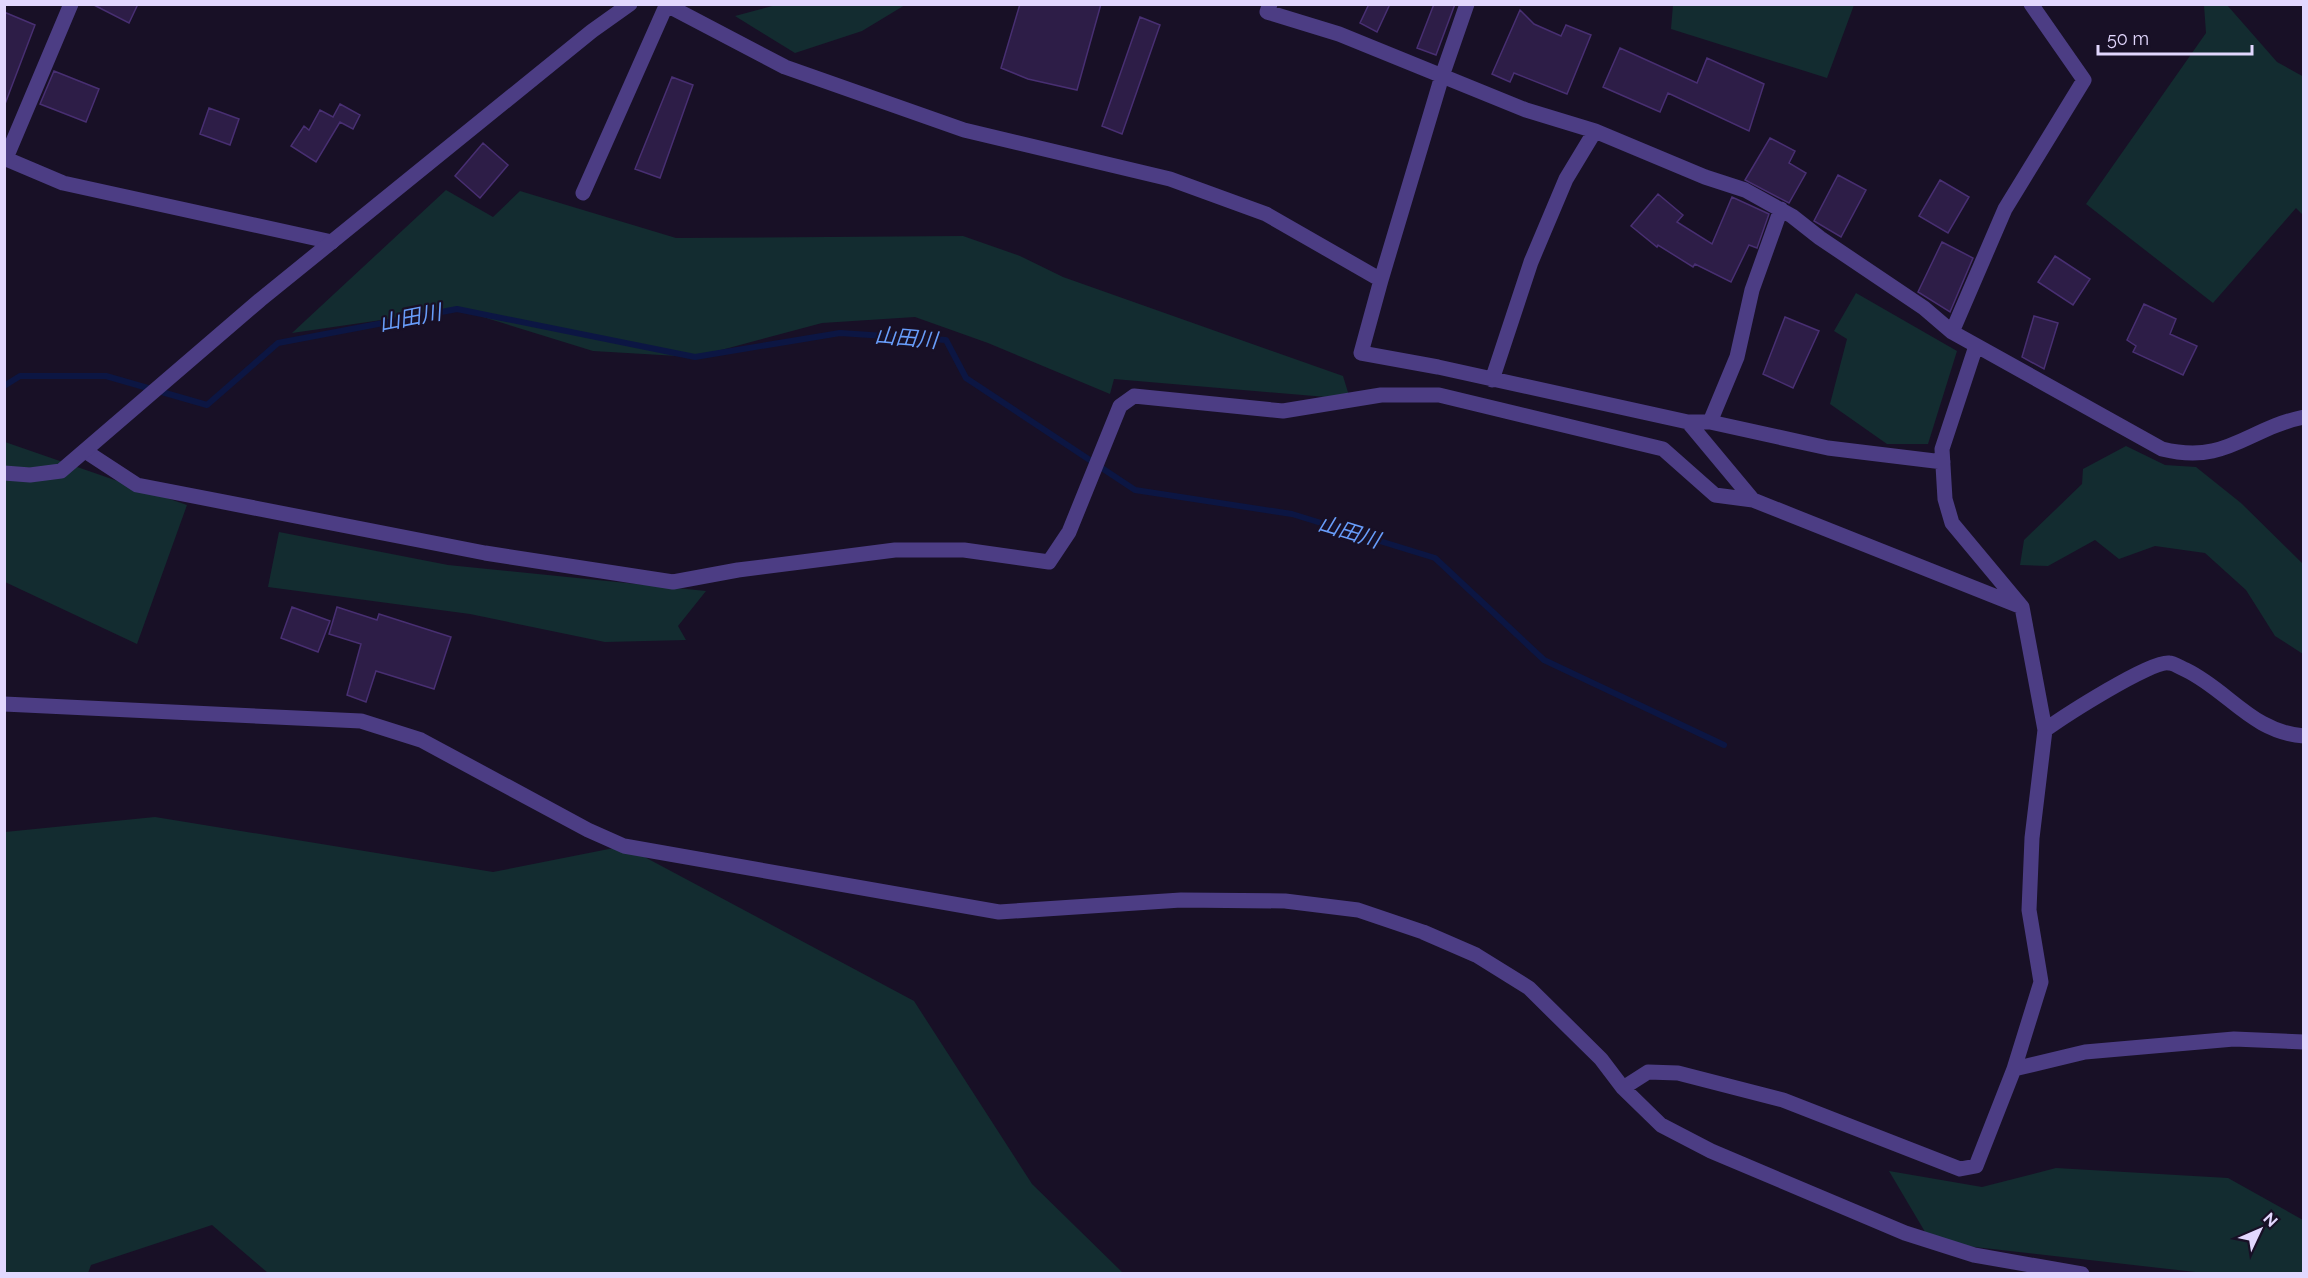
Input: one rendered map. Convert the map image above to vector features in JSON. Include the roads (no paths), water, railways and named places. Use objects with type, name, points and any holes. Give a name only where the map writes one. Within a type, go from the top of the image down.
[{"type":"street","points":[[71,4],[5,158],[63,183],[332,242]]},
{"type":"street","points":[[4,473],[30,474],[61,471],[332,242],[592,31],[630,4]]},
{"type":"street","points":[[1270,4],[1267,12],[1339,34],[1526,110],[1595,131],[1705,177],[1745,190],[1780,209],[1924,308],[1952,332],[2162,449],[2186,455],[2232,446],[2281,422],[2304,417]]},
{"type":"street","points":[[1467,4],[1442,76],[1361,353],[1688,422],[1710,422],[1828,448],[1942,462]]},
{"type":"street","points":[[1952,332],[2005,209],[2084,80],[2031,4]]},
{"type":"street","points":[[583,193],[666,5],[784,67],[953,126],[1170,179],[1266,214],[1381,280]]},
{"type":"street","points":[[1492,380],[1531,262],[1566,179],[1595,131]]},
{"type":"street","points":[[1710,422],[1737,357],[1752,290],[1780,209]]},
{"type":"street","points":[[1623,1088],[1648,1072],[1688,1076],[1783,1100],[1960,1169],[1976,1166],[2014,1069],[2042,981],[2029,910],[2032,838],[2045,730],[2022,607],[1952,523],[1945,499],[1942,449],[1976,346]]},
{"type":"street","points":[[85,452],[137,485],[484,553],[673,582],[738,570],[894,550],[964,550],[1048,562],[1069,532],[1120,406],[1134,396],[1283,411],[1380,394],[1439,395],[1663,449],[1715,495],[1753,500],[2022,607]]},
{"type":"street","points":[[1688,422],[1753,500]]},
{"type":"street","points":[[2045,730],[2148,667],[2168,662],[2207,681],[2254,721],[2286,735],[2304,736]]},
{"type":"street","points":[[4,704],[362,721],[422,740],[588,830],[624,846],[939,903],[999,912],[1180,900],[1286,901],[1358,910],[1423,932],[1476,955],[1529,988],[1601,1059],[1623,1088],[1661,1125],[1785,1184],[1905,1233],[1974,1255],[2082,1274]]},
{"type":"street","points":[[2014,1069],[2085,1052],[2234,1039],[2304,1042]]},
{"type":"waterway","name":"山田川","points":[[4,386],[20,376],[106,376],[207,405],[278,343],[457,309],[695,357],[840,333],[946,340],[966,378],[1135,490],[1292,514],[1435,558],[1544,660],[1724,745]]}]
